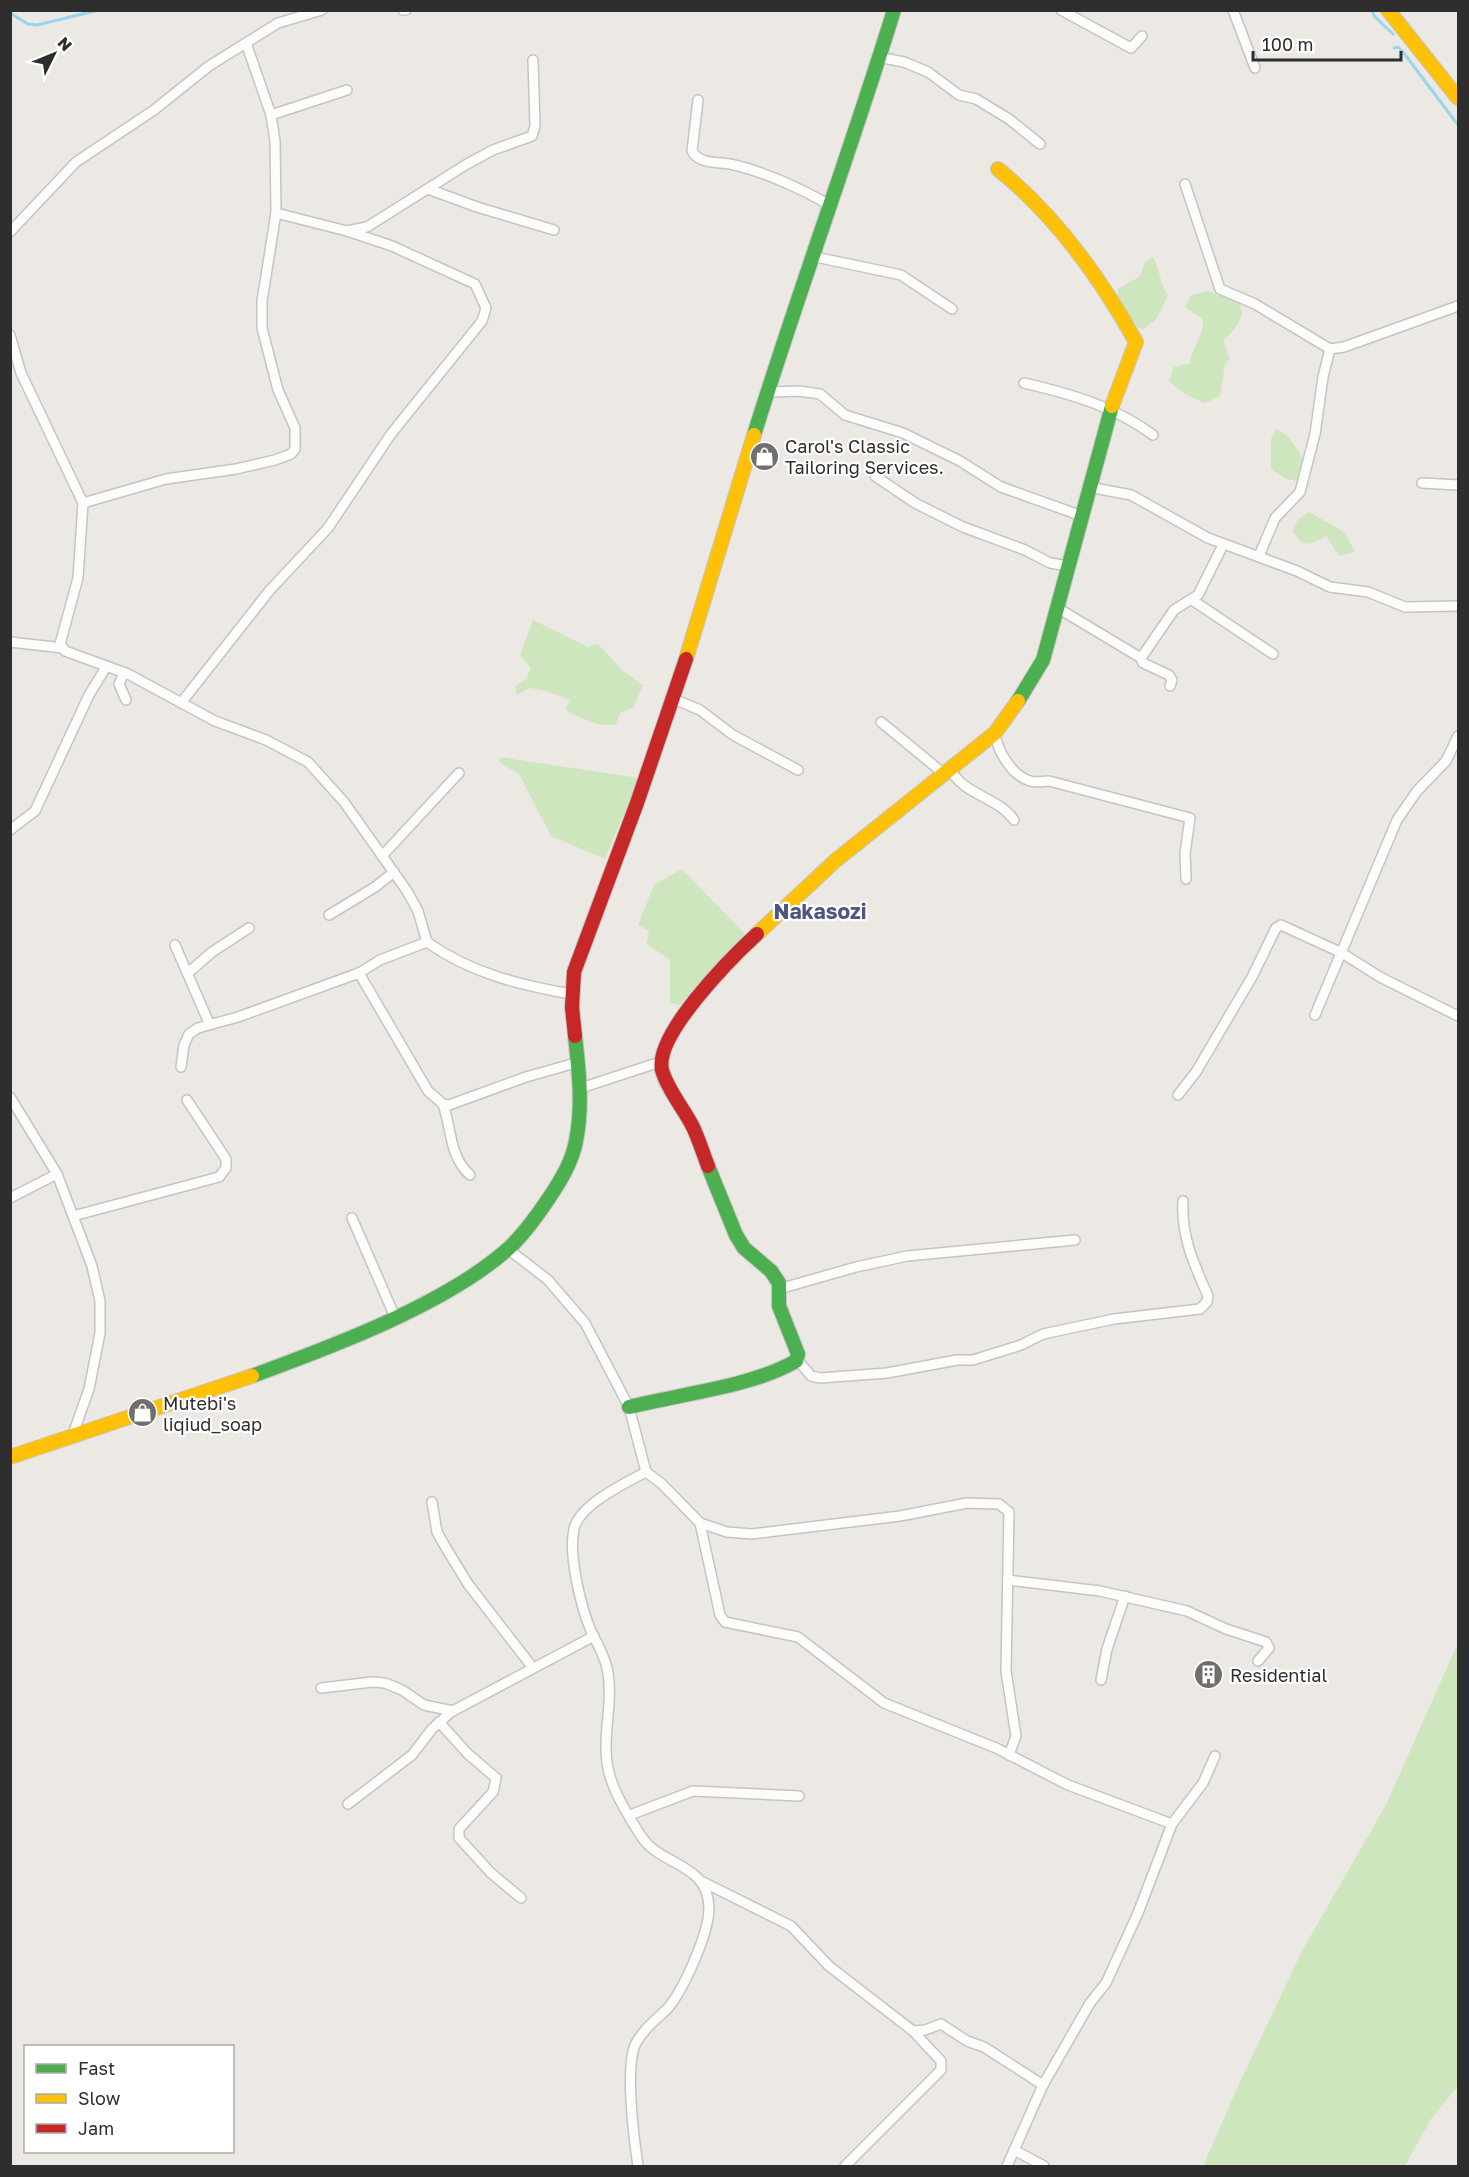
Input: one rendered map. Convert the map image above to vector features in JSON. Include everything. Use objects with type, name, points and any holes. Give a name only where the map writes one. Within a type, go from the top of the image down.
[{"type":"street","points":[[10,232],[75,162],[154,110],[209,66],[278,23],[322,10]]},
{"type":"street","points":[[10,1457],[285,1365],[395,1317],[463,1283],[508,1249],[528,1229],[564,1176],[576,1141],[581,1088],[571,994],[583,942],[637,803],[674,699],[811,256],[864,109],[894,10]]},
{"type":"street","points":[[1061,10],[1131,48],[1142,36]]},
{"type":"street","points":[[1233,10],[1255,68]]},
{"type":"street","points":[[1388,10],[1458,98]]},
{"type":"street","points":[[83,503],[166,479],[236,469],[275,460],[291,454],[295,448],[295,428],[278,390],[262,328],[262,301],[276,213],[275,141],[270,115],[246,43]]},
{"type":"street","points":[[878,57],[903,62],[928,72],[958,95],[976,99],[1009,119],[1040,144]]},
{"type":"street","points":[[347,231],[381,220],[493,150],[532,136],[535,126],[533,60]]},
{"type":"street","points":[[270,115],[347,90]]},
{"type":"street","points":[[698,100],[692,151],[699,160],[745,169],[811,194],[829,205]]},
{"type":"street","points":[[998,169],[1023,189],[1061,229],[1134,335],[1135,350],[1110,409],[1043,660],[995,733],[834,861],[723,966],[687,1012],[661,1053],[660,1062],[662,1071],[693,1128],[736,1235],[744,1248],[771,1270],[779,1283],[779,1306],[797,1350],[797,1359],[811,1376],[820,1378],[887,1373],[957,1360],[973,1360],[1021,1345],[1043,1334],[1113,1320],[1200,1309],[1208,1302],[1208,1296],[1187,1245],[1184,1201]]},
{"type":"street","points":[[1185,184],[1220,289],[1256,304],[1330,349],[1344,347],[1458,306]]},
{"type":"street","points":[[428,189],[477,207],[554,230]]},
{"type":"street","points":[[181,703],[270,590],[328,528],[391,434],[482,321],[486,308],[475,285],[392,246],[347,231],[276,213]]},
{"type":"street","points":[[811,256],[901,275],[952,309]]},
{"type":"street","points":[[10,335],[21,373],[83,503],[78,578],[62,631],[60,644],[63,648]]},
{"type":"street","points":[[1259,556],[1275,518],[1300,492],[1315,434],[1323,377],[1330,349]]},
{"type":"street","points":[[1024,383],[1082,397],[1110,409],[1153,435]]},
{"type":"street","points":[[768,392],[799,391],[820,394],[845,415],[903,433],[960,461],[1001,487],[1083,516]]},
{"type":"street","points":[[875,476],[915,503],[963,527],[1025,550],[1050,563],[1069,566]]},
{"type":"street","points":[[1422,483],[1458,485]]},
{"type":"street","points":[[1089,487],[1131,495],[1191,530],[1223,545],[1259,556],[1330,587],[1368,592],[1405,607],[1458,606]]},
{"type":"street","points":[[1141,658],[1174,610],[1192,600],[1204,585],[1223,545]]},
{"type":"street","points":[[1192,600],[1273,654]]},
{"type":"street","points":[[1056,607],[1141,658],[1143,663],[1169,675],[1172,680],[1170,686]]},
{"type":"street","points":[[10,642],[63,648],[124,673],[215,721],[266,740],[308,762],[344,802],[394,872],[418,911],[427,942],[471,968],[510,981],[571,994]]},
{"type":"street","points":[[10,830],[35,811],[89,695],[106,667]]},
{"type":"street","points":[[124,673],[119,684],[126,700]]},
{"type":"street","points":[[674,699],[700,710],[734,735],[798,770]]},
{"type":"street","points":[[881,722],[961,784],[1001,806],[1014,820]]},
{"type":"street","points":[[995,733],[997,746],[1015,771],[1030,781],[1049,781],[1190,818],[1185,853],[1186,879]]},
{"type":"street","points":[[1315,1015],[1397,820],[1417,791],[1446,761],[1458,736]]},
{"type":"street","points":[[382,856],[459,773]]},
{"type":"street","points":[[329,915],[375,887],[394,872]]},
{"type":"street","points":[[1178,1095],[1196,1072],[1252,977],[1276,928],[1286,926],[1342,953],[1371,972],[1458,1016]]},
{"type":"street","points":[[188,974],[212,952],[249,928]]},
{"type":"street","points":[[181,1067],[184,1045],[189,1034],[209,1023],[238,1017],[359,973],[380,960],[427,942]]},
{"type":"street","points":[[175,945],[209,1023]]},
{"type":"street","points":[[359,973],[428,1091],[443,1104],[450,1124],[452,1148],[463,1169],[470,1175]]},
{"type":"street","points":[[443,1104],[449,1105],[526,1077],[579,1062]]},
{"type":"street","points":[[581,1088],[660,1062]]},
{"type":"street","points":[[10,1097],[57,1174],[100,1301],[100,1333],[89,1389],[72,1437]]},
{"type":"street","points":[[73,1216],[219,1177],[226,1168],[226,1159],[187,1100]]},
{"type":"street","points":[[10,1198],[57,1174]]},
{"type":"street","points":[[352,1218],[395,1317]]},
{"type":"street","points":[[779,1289],[856,1267],[907,1256],[1075,1240]]},
{"type":"street","points":[[508,1249],[548,1280],[570,1302],[585,1323],[629,1407],[646,1472],[661,1483],[700,1523],[727,1532],[752,1534],[900,1516],[967,1503],[999,1504],[1009,1512],[1006,1671],[1016,1736],[1009,1755]]},
{"type":"street","points":[[629,1407],[741,1382],[789,1365],[797,1359]]},
{"type":"street","points":[[646,1472],[588,1508],[578,1517],[573,1530],[572,1548],[579,1592],[609,1679],[606,1746],[609,1776],[641,1837],[650,1846],[693,1873],[703,1882],[791,1926],[829,1966],[913,2031],[941,2061],[941,2070],[845,2166]]},
{"type":"street","points":[[432,1502],[437,1532],[446,1548],[468,1584],[533,1668]]},
{"type":"street","points":[[700,1523],[720,1615],[725,1622],[798,1636],[884,1702],[1009,1755],[1068,1785],[1172,1824]]},
{"type":"street","points":[[1008,1580],[1125,1596],[1187,1611],[1226,1629],[1266,1642],[1269,1648],[1258,1661]]},
{"type":"street","points":[[1101,1680],[1107,1649],[1125,1596]]},
{"type":"street","points":[[348,1804],[412,1755],[439,1722],[453,1711],[476,1701],[594,1636]]},
{"type":"street","points":[[321,1688],[372,1682],[385,1683],[424,1705],[453,1711]]},
{"type":"street","points":[[439,1722],[468,1754],[494,1774],[496,1782],[493,1792],[459,1829],[459,1838],[491,1873],[521,1898]]},
{"type":"street","points":[[1007,2166],[1043,2085],[1090,2003],[1107,1983],[1150,1885],[1172,1824],[1203,1783],[1215,1756]]},
{"type":"street","points":[[630,1815],[693,1791],[799,1796]]},
{"type":"street","points":[[638,2166],[632,2106],[634,2048],[645,2030],[668,2007],[681,1986],[697,1950],[709,1909],[703,1882]]},
{"type":"street","points":[[913,2031],[925,2030],[941,2024],[968,2041],[984,2047],[1043,2085]]},
{"type":"street","points":[[1014,2150],[1044,2166]]},
{"type":"green space","points":[[1153,257],[1168,295],[1157,318],[1144,329],[1138,328],[1118,300],[1118,289],[1139,277],[1145,262]]},
{"type":"green space","points":[[1227,289],[1239,303],[1242,315],[1236,327],[1223,341],[1230,358],[1225,364],[1220,396],[1205,403],[1185,394],[1169,381],[1174,367],[1190,363],[1202,330],[1203,319],[1185,307],[1191,295],[1209,291],[1219,296]]},
{"type":"green space","points":[[1276,429],[1288,436],[1306,463],[1299,481],[1286,479],[1271,469],[1271,439]]},
{"type":"green space","points":[[1309,512],[1344,532],[1355,552],[1339,556],[1326,536],[1310,544],[1300,542],[1293,531],[1297,521]]},
{"type":"green space","points":[[533,620],[588,647],[598,644],[622,670],[643,685],[633,708],[620,713],[616,724],[603,725],[590,722],[565,710],[570,700],[547,691],[529,688],[517,695],[515,686],[526,679],[531,668],[520,655]]},
{"type":"green space","points":[[500,757],[639,778],[605,859],[551,836],[519,774],[499,762]]},
{"type":"green space","points":[[682,869],[745,934],[680,1005],[670,1003],[670,960],[647,944],[649,931],[638,925],[654,885]]},
{"type":"green space","points":[[1458,1643],[1458,2086],[1431,2119],[1405,2166],[1203,2166],[1303,1949],[1386,1805]]},
{"type":"waterway","points":[[10,13],[28,24],[37,25],[99,10]]},
{"type":"waterway","points":[[1373,12],[1374,16],[1393,34]]},
{"type":"waterway","points":[[1394,48],[1398,47],[1403,52],[1458,125]]},
{"type":"traffic: fast","points":[[754,435],[894,10]]},
{"type":"traffic: fast","points":[[1018,701],[1043,660],[1112,406]]},
{"type":"traffic: fast","points":[[252,1376],[352,1338],[421,1305],[454,1288],[515,1242],[553,1191],[566,1171],[572,1156],[578,1128],[580,1102],[575,1036]]},
{"type":"traffic: fast","points":[[629,1407],[737,1384],[778,1370],[796,1361],[798,1354],[779,1306],[779,1283],[771,1271],[744,1248],[736,1235],[708,1166]]},
{"type":"traffic: slow","points":[[1388,10],[1458,98]]},
{"type":"traffic: slow","points":[[998,169],[1058,227],[1092,271],[1136,342],[1112,406]]},
{"type":"traffic: slow","points":[[686,659],[754,435]]},
{"type":"traffic: slow","points":[[757,934],[835,861],[995,733],[1018,701]]},
{"type":"traffic: slow","points":[[10,1457],[252,1376]]},
{"type":"traffic: jam","points":[[575,1036],[572,1007],[574,972],[637,803],[686,659]]},
{"type":"traffic: jam","points":[[708,1166],[693,1127],[664,1077],[663,1055],[670,1037],[697,998],[730,960],[757,934]]},
{"type":"place","name":"Carol's Classic Tailoring Services.","points":[[764,456]]},
{"type":"place","name":"Mutebi's liqiud_soap","points":[[142,1413]]},
{"type":"place","name":"Residential","points":[[1209,1675]]},
{"type":"district","name":"Nakasozi","points":[[820,911]]}]
